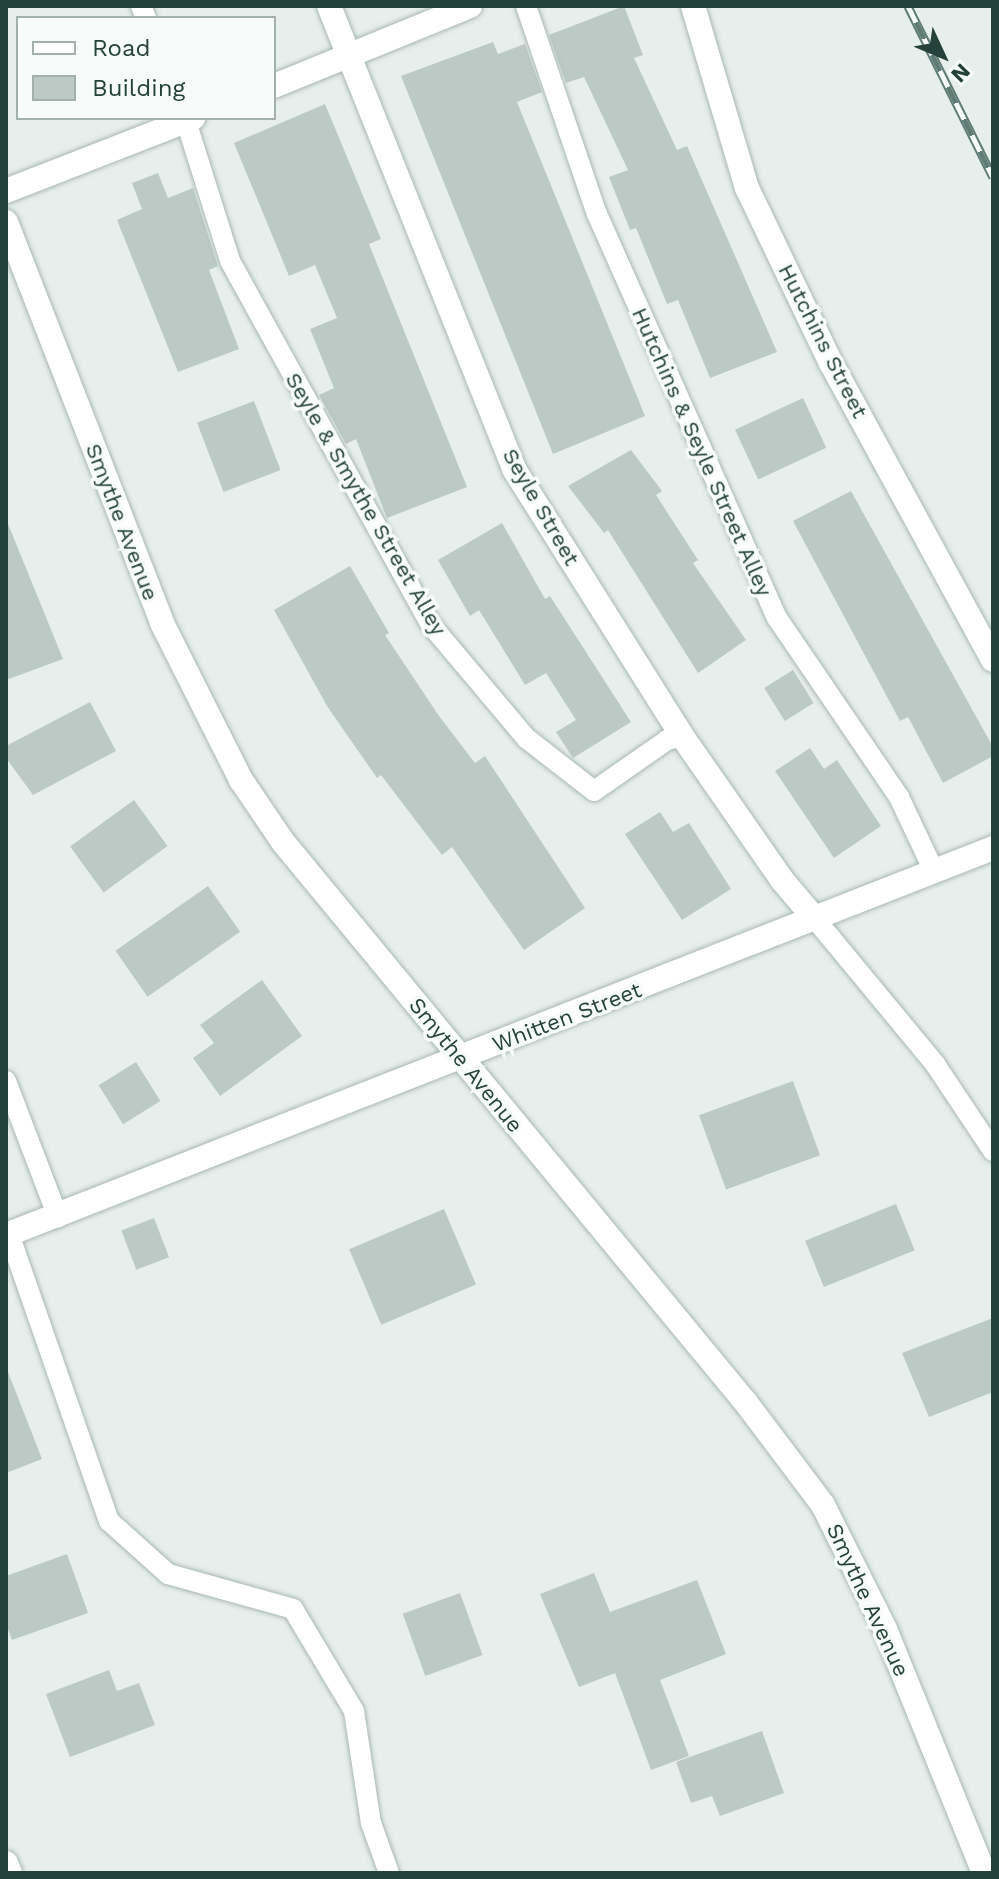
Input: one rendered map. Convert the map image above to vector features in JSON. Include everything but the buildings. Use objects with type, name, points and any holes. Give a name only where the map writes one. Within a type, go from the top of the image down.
[{"type":"street","name":"Seyle Street","points":[[329,6],[514,469],[682,736],[782,880],[816,920]]},
{"type":"street","points":[[276,85],[470,6]]},
{"type":"street","name":"Hutchins Street","points":[[693,6],[747,188],[831,363],[993,660]]},
{"type":"street","points":[[6,191],[185,120]]},
{"type":"street","name":"Smythe Avenue","points":[[6,222],[162,623],[210,727],[283,842],[747,1404],[823,1505],[885,1629],[984,1873]]},
{"type":"street","name":"Whitten Street","points":[[7,1234],[58,1217],[993,848]]},
{"type":"street","points":[[6,1863],[10,1873]]},
{"type":"street","points":[[984,1873],[993,1870]]},
{"type":"lane","name":"Hutchins & Seyle Street Alley","points":[[526,6],[597,214],[777,618],[899,797],[934,871]]},
{"type":"lane","name":"Seyle & Smythe Street Alley","points":[[188,120],[230,261],[431,625],[526,738],[594,791],[667,740],[682,736]]},
{"type":"lane","points":[[816,920],[935,1064],[993,1151]]},
{"type":"lane","points":[[6,1081],[58,1217]]},
{"type":"lane","points":[[7,1234],[109,1521],[168,1574],[293,1609],[354,1711],[371,1823],[389,1873]]},
{"type":"railway","points":[[908,6],[993,177]]}]
